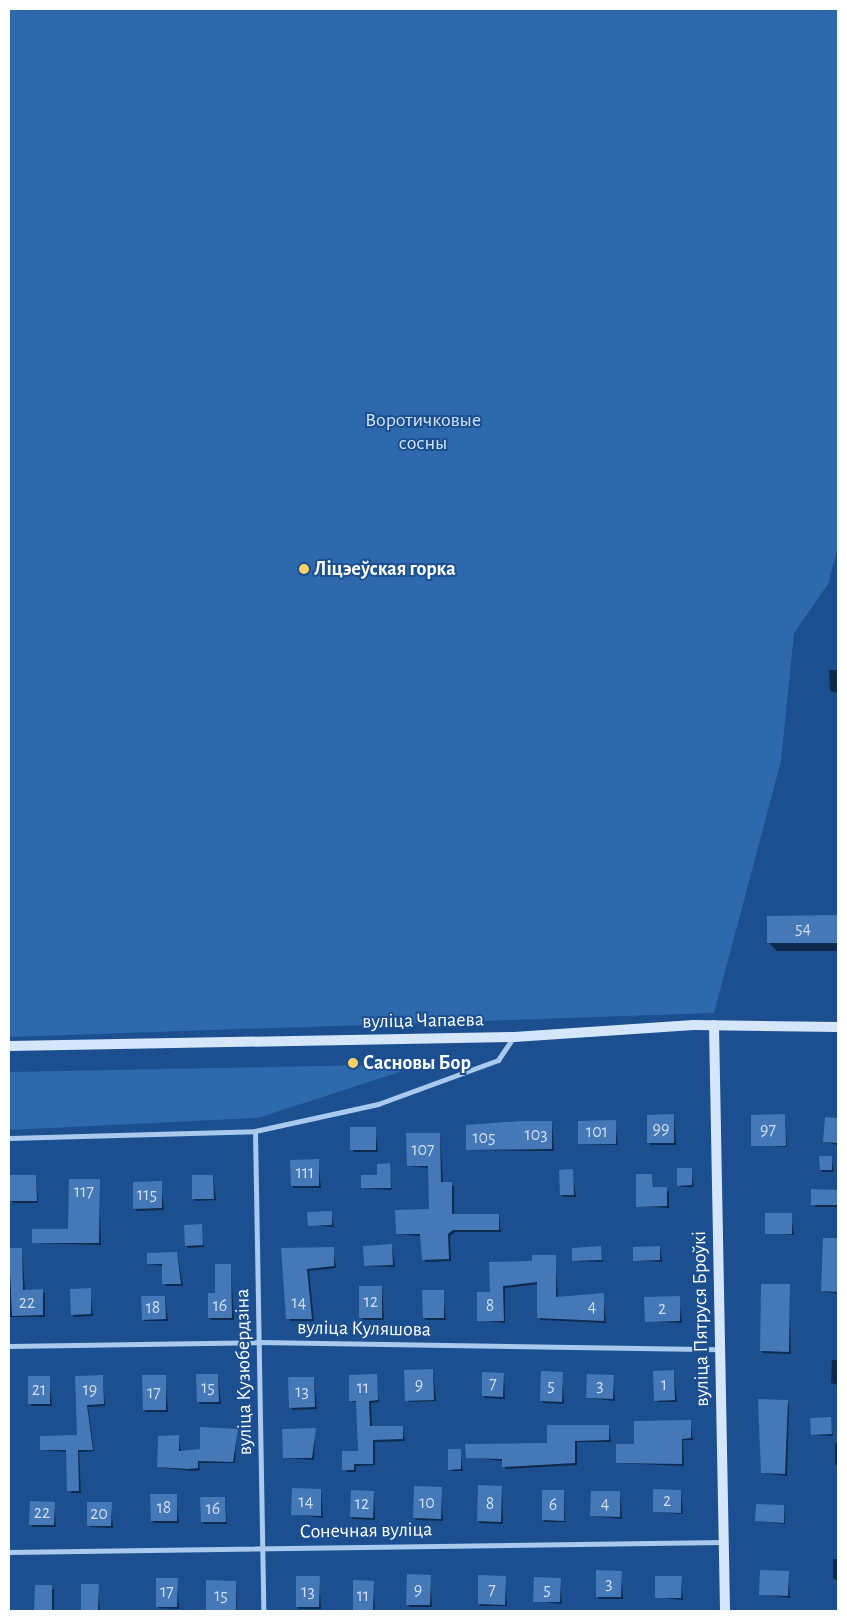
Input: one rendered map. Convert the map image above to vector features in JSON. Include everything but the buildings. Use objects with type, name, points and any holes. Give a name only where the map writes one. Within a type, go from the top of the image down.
[{"type":"main road","name":"вуліца Чапаева","points":[[9,1046],[514,1036],[714,1025],[838,1027]]},
{"type":"main road","name":"вуліца Пятруся Броўкі","points":[[714,1025],[725,1611]]},
{"type":"street","points":[[9,1138],[255,1131],[378,1104],[498,1060],[514,1036]]},
{"type":"street","name":"вуліца Кузюбердзіна","points":[[255,1131],[263,1611]]},
{"type":"street","name":"вуліца Куляшова","points":[[9,1346],[259,1342],[719,1349]]},
{"type":"street","name":"Сонечная вуліца","points":[[9,1552],[724,1542]]},
{"type":"green space","name":"Воротичковые сосны","points":[[9,9],[838,9],[838,546],[828,584],[794,633],[781,761],[714,1013],[9,1037]]},
{"type":"green space","points":[[424,1064],[258,1118],[9,1130],[9,1072]]},
{"type":"place","name":"Ліцэеўская горка","points":[[304,569]]},
{"type":"place","name":"Сасновы Бор","points":[[353,1063]]}]
